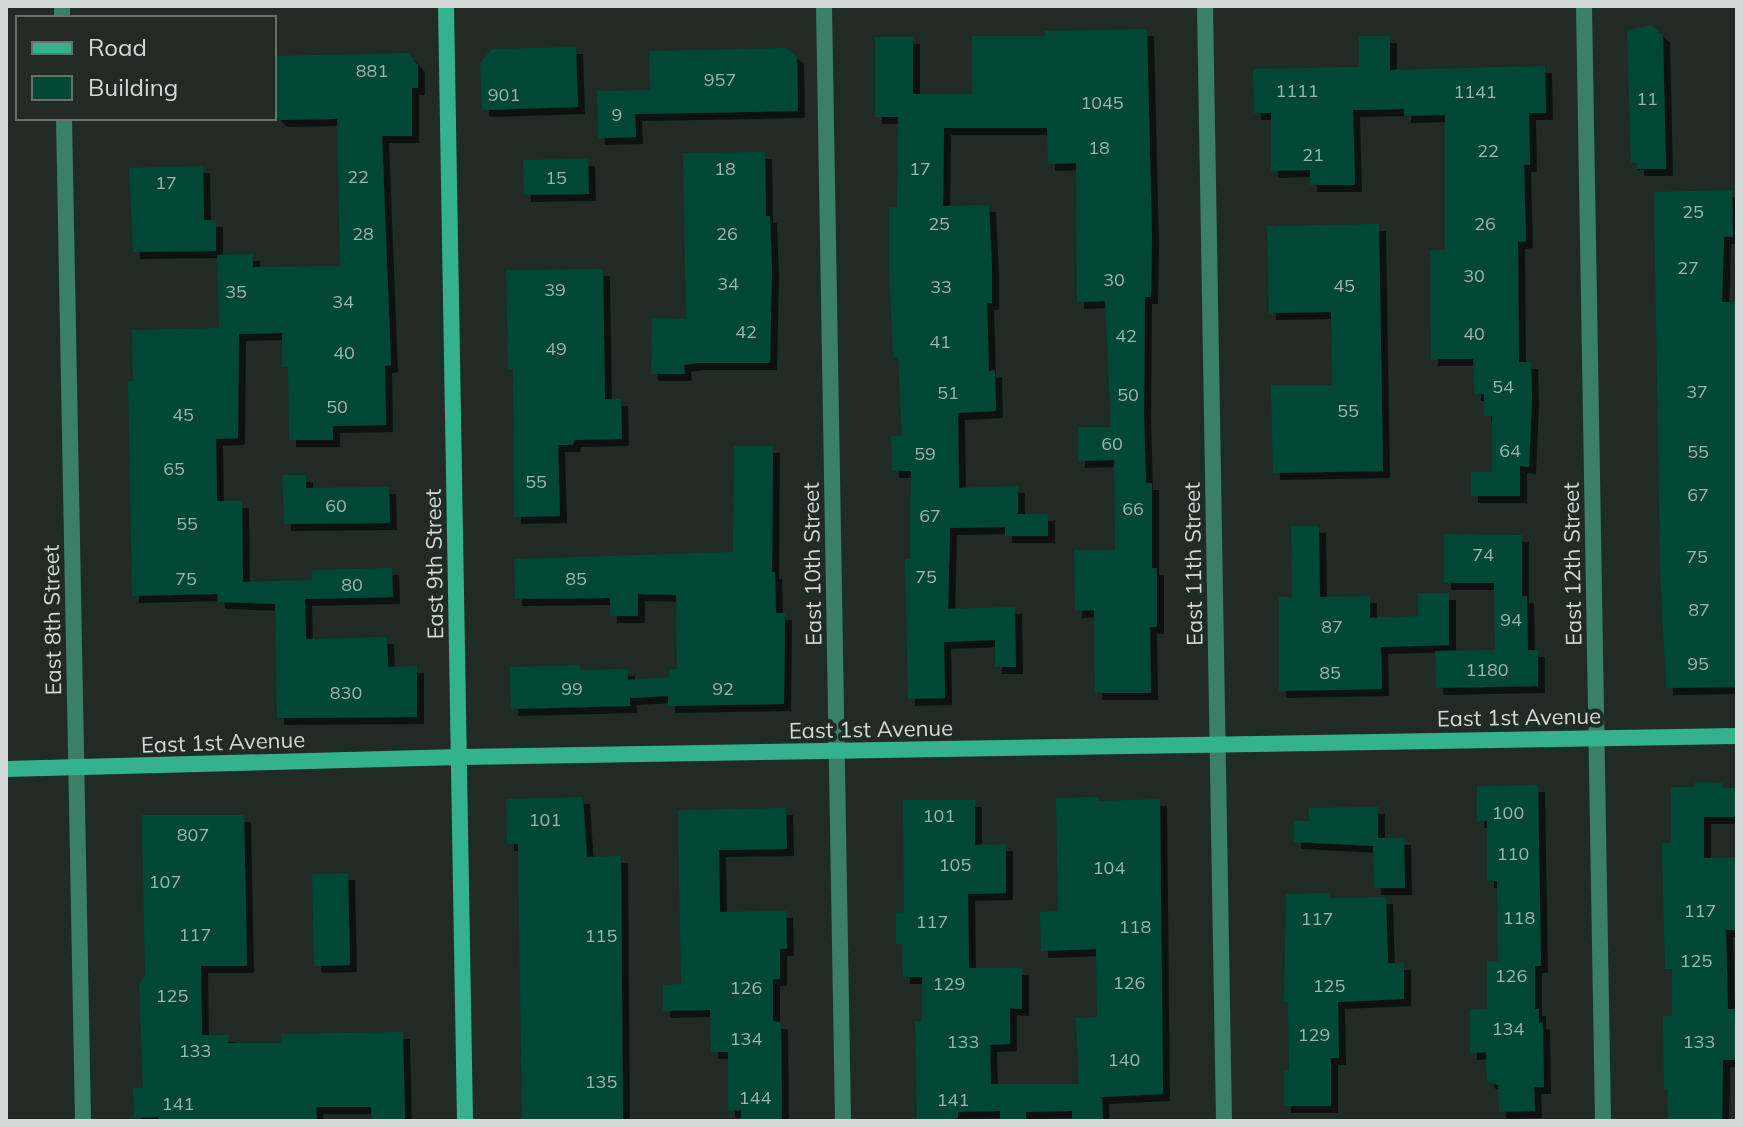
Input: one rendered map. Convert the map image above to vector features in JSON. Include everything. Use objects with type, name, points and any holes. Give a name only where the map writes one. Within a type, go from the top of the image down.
[{"type":"street","name":"East 9th Street","points":[[446,6],[465,1121]]},
{"type":"street","name":"East 10th Street","points":[[824,6],[843,1121]]},
{"type":"street","name":"East 11th Street","points":[[1205,6],[1224,1121]]},
{"type":"street","name":"East 12th Street","points":[[1584,6],[1603,1121]]},
{"type":"street","name":"East 8th Street","points":[[64,120],[83,1121]]},
{"type":"street","name":"East 1st Avenue","points":[[6,769],[459,757],[1737,736]]},
{"type":"building","points":[[1652,25],[1663,36],[1666,169],[1637,169],[1637,163],[1631,163],[1627,30]]},
{"type":"building","points":[[1147,29],[1152,238],[1151,297],[1145,297],[1144,414],[1146,483],[1152,483],[1152,568],[1157,568],[1157,627],[1150,627],[1151,693],[1095,693],[1094,610],[1075,611],[1074,550],[1115,550],[1114,460],[1078,461],[1078,427],[1111,427],[1105,301],[1077,302],[1076,163],[1048,164],[1047,128],[944,128],[943,206],[989,205],[992,268],[992,303],[987,303],[989,371],[995,370],[996,411],[958,413],[959,488],[1018,486],[1018,514],[1048,514],[1048,536],[1005,536],[1005,527],[950,528],[948,609],[1015,607],[1016,667],[995,667],[995,640],[944,642],[945,698],[908,699],[905,559],[910,559],[911,471],[892,471],[891,436],[902,436],[898,357],[893,357],[889,270],[889,207],[897,207],[898,117],[875,117],[875,37],[913,37],[913,94],[972,94],[972,36],[1045,36],[1045,31]]},
{"type":"building","points":[[1359,36],[1390,36],[1390,70],[1545,66],[1546,113],[1529,113],[1530,165],[1524,165],[1526,241],[1518,242],[1519,362],[1531,362],[1532,398],[1529,467],[1520,466],[1520,496],[1471,496],[1471,472],[1492,472],[1492,416],[1484,416],[1484,394],[1474,394],[1473,359],[1431,359],[1430,250],[1445,250],[1445,115],[1404,116],[1404,109],[1353,110],[1355,185],[1310,185],[1310,170],[1271,171],[1271,113],[1254,113],[1253,69],[1359,67]]},
{"type":"building","points":[[576,47],[578,107],[482,110],[480,63],[492,49]]},
{"type":"building","points":[[786,48],[797,57],[798,111],[635,114],[636,137],[598,138],[597,91],[650,90],[649,51]]},
{"type":"building","points":[[408,53],[418,65],[418,88],[412,88],[412,136],[382,136],[391,365],[385,366],[386,425],[333,426],[333,440],[289,440],[288,367],[282,367],[282,333],[239,334],[238,438],[216,439],[217,501],[242,501],[243,582],[312,580],[312,570],[392,568],[393,597],[305,599],[306,639],[387,637],[388,667],[417,666],[417,717],[277,718],[275,604],[218,602],[217,594],[132,596],[128,381],[133,381],[132,330],[219,328],[217,255],[253,254],[253,267],[340,266],[337,119],[280,120],[276,116],[276,56]]},
{"type":"building","points":[[765,152],[766,216],[770,216],[772,268],[770,363],[697,363],[684,365],[685,374],[651,374],[652,318],[686,319],[683,153]]},
{"type":"building","points":[[588,159],[589,194],[524,195],[523,160]]},
{"type":"building","points":[[203,166],[204,220],[216,220],[216,251],[133,252],[129,168]]},
{"type":"building","points":[[1732,190],[1733,237],[1724,237],[1722,302],[1737,302],[1737,687],[1666,688],[1660,566],[1654,192]]},
{"type":"building","points":[[1379,224],[1383,471],[1273,473],[1271,385],[1332,385],[1331,312],[1269,313],[1267,226]]},
{"type":"building","points":[[603,269],[605,399],[621,399],[622,439],[574,440],[573,445],[558,445],[560,516],[514,517],[513,369],[508,369],[506,270]]},
{"type":"building","points":[[734,446],[773,446],[772,572],[775,572],[776,613],[785,613],[784,704],[668,706],[668,696],[630,698],[630,706],[511,709],[510,667],[580,665],[580,670],[628,669],[628,680],[669,677],[669,669],[677,669],[676,595],[638,594],[638,616],[610,616],[610,598],[515,599],[514,559],[733,552]]},
{"type":"building","points":[[282,475],[306,475],[306,488],[389,487],[390,523],[284,524]]},
{"type":"building","points":[[1291,526],[1319,526],[1320,597],[1370,596],[1370,618],[1418,616],[1418,593],[1449,593],[1449,645],[1381,647],[1382,689],[1279,691],[1279,597],[1292,597]]},
{"type":"building","points":[[1444,534],[1522,535],[1522,596],[1527,596],[1528,650],[1538,650],[1538,686],[1436,688],[1435,651],[1495,650],[1494,583],[1444,583]]},
{"type":"building","points":[[1695,782],[1722,783],[1722,788],[1735,788],[1735,817],[1704,817],[1704,858],[1737,857],[1737,930],[1726,930],[1728,1009],[1735,1009],[1736,1060],[1723,1060],[1722,1121],[1668,1121],[1667,1089],[1664,1089],[1663,1016],[1672,1016],[1672,969],[1665,969],[1662,843],[1671,843],[1671,787],[1695,787]]},
{"type":"building","points":[[1538,785],[1541,966],[1535,966],[1535,1009],[1539,1009],[1539,1023],[1543,1022],[1544,1087],[1534,1087],[1535,1111],[1499,1112],[1498,1085],[1487,1081],[1486,1052],[1470,1053],[1470,1009],[1487,1009],[1487,961],[1498,961],[1497,881],[1487,881],[1487,821],[1477,821],[1477,786]]},
{"type":"building","points":[[583,797],[587,857],[621,856],[623,1121],[522,1121],[518,844],[507,844],[506,799]]},
{"type":"building","points":[[1099,797],[1099,801],[1160,799],[1163,1094],[1102,1097],[1103,1121],[1072,1121],[1072,1111],[1026,1112],[1026,1121],[1000,1121],[1000,1111],[958,1112],[958,1121],[917,1121],[915,1021],[922,1021],[922,977],[903,977],[902,944],[896,944],[896,912],[904,913],[903,800],[975,800],[975,845],[1006,844],[1006,893],[968,894],[969,968],[1022,968],[1022,1009],[1010,1008],[1010,1044],[990,1045],[991,1084],[1079,1084],[1076,1018],[1097,1017],[1096,949],[1041,951],[1040,912],[1058,911],[1056,798]]},
{"type":"building","points":[[1378,807],[1378,838],[1404,838],[1405,888],[1374,888],[1373,846],[1294,842],[1294,821],[1309,821],[1309,808]]},
{"type":"building","points":[[786,808],[787,849],[719,850],[720,912],[786,911],[787,949],[780,949],[780,979],[773,979],[773,1021],[781,1023],[782,1121],[741,1121],[741,1110],[728,1111],[728,1052],[711,1052],[710,1010],[663,1011],[663,985],[681,984],[678,810]]},
{"type":"building","points":[[142,815],[244,815],[247,966],[201,966],[202,1035],[229,1035],[228,1043],[281,1043],[281,1034],[403,1032],[405,1121],[372,1121],[371,1107],[316,1107],[317,1121],[158,1121],[158,1117],[134,1118],[133,1088],[143,1088],[139,985],[145,976]]},
{"type":"building","points":[[348,873],[350,965],[314,966],[312,874]]},
{"type":"building","points":[[1329,893],[1330,898],[1386,897],[1388,963],[1404,963],[1404,999],[1338,1002],[1339,1058],[1331,1058],[1331,1106],[1284,1106],[1284,1070],[1289,1070],[1288,1002],[1284,1002],[1286,894]]}]
